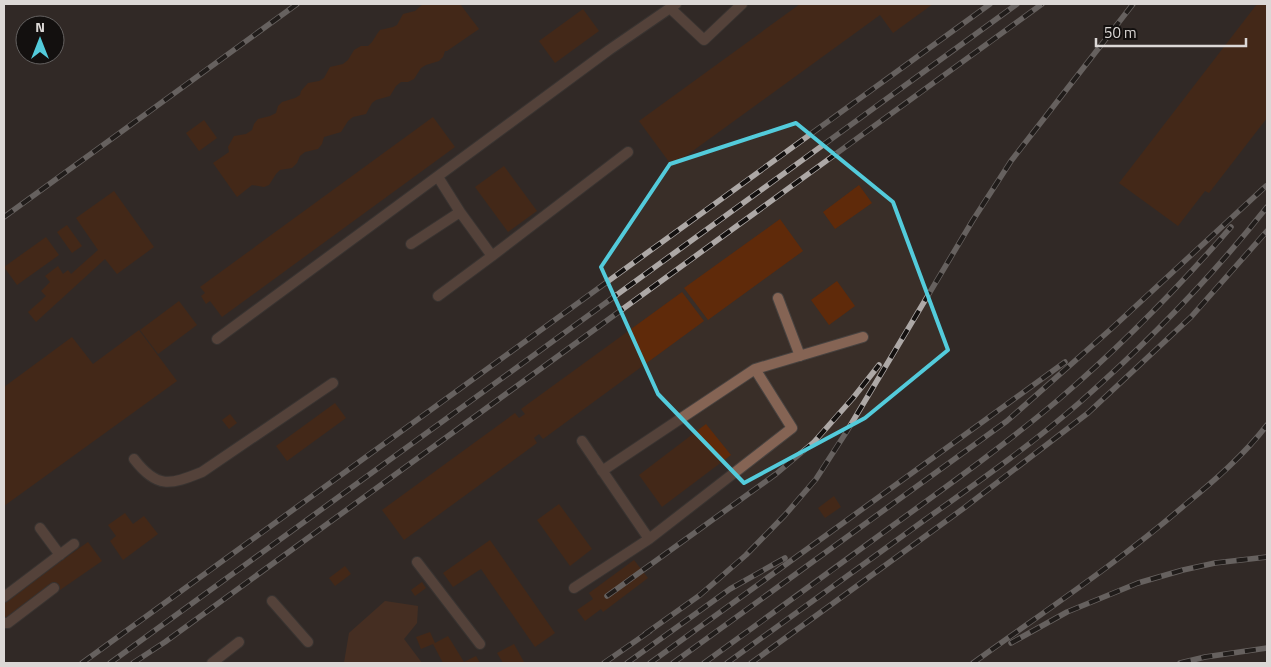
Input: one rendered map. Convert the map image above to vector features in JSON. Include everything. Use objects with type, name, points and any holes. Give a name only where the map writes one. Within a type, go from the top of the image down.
[{"type":"lane","points":[[217,340],[609,50],[673,6],[704,40],[742,4]]},
{"type":"lane","points":[[438,296],[628,152]]},
{"type":"lane","points":[[438,177],[460,212],[492,256]]},
{"type":"lane","points":[[411,244],[460,212]]},
{"type":"lane","points":[[778,298],[800,356]]},
{"type":"lane","points":[[602,471],[754,369],[863,338]]},
{"type":"lane","points":[[574,588],[649,539],[792,428],[754,369]]},
{"type":"lane","points":[[134,459],[146,474],[163,482],[182,480],[202,472],[333,383]]},
{"type":"lane","points":[[582,441],[649,539]]},
{"type":"lane","points":[[40,528],[60,555]]},
{"type":"lane","points":[[4,597],[74,544]]},
{"type":"lane","points":[[417,562],[480,644]]},
{"type":"lane","points":[[4,623],[8,623],[54,588]]},
{"type":"lane","points":[[272,601],[308,642]]},
{"type":"lane","points":[[212,663],[239,642]]},
{"type":"highlighted area","points":[[796,123],[893,202],[948,350],[865,418],[744,483],[658,394],[601,267],[670,164]]},
{"type":"shaded area","points":[[4,4],[1267,4],[1267,663],[4,663]]},
{"type":"shaded area","points":[[385,601],[418,606],[417,623],[404,639],[422,663],[344,663],[349,633]]},
{"type":"building","points":[[423,4],[460,4],[479,29],[445,51],[439,61],[421,68],[414,79],[408,82],[401,82],[390,96],[372,103],[366,114],[353,117],[341,132],[324,137],[318,149],[305,152],[292,168],[280,170],[269,185],[264,187],[252,185],[237,197],[213,163],[229,152],[228,147],[234,136],[246,134],[252,130],[258,119],[276,113],[278,106],[282,102],[300,95],[308,83],[324,78],[330,67],[343,64],[354,50],[361,46],[368,46],[380,30],[397,25],[403,14],[415,11]]},
{"type":"building","points":[[800,4],[933,4],[893,33],[880,15],[672,166],[639,121]]},
{"type":"building","points":[[1257,4],[1267,4],[1267,118],[1209,193],[1205,191],[1178,226],[1119,183]]},
{"type":"building","points":[[583,9],[599,31],[555,63],[539,41]]},
{"type":"building","points":[[433,117],[455,147],[222,317],[210,301],[206,304],[201,296],[205,293],[200,287]]},
{"type":"building","points":[[204,120],[217,138],[199,151],[186,133]]},
{"type":"building","points":[[504,166],[537,211],[508,232],[475,187]]},
{"type":"building","points":[[859,185],[872,203],[835,229],[823,212]]},
{"type":"building","points":[[114,191],[154,247],[117,274],[105,259],[36,322],[28,312],[46,296],[41,291],[50,282],[45,276],[58,266],[63,274],[68,270],[71,274],[98,250],[76,218]]},
{"type":"building","points":[[780,219],[803,251],[708,320],[684,288]]},
{"type":"building","points":[[67,225],[82,246],[72,253],[57,232]]},
{"type":"building","points":[[46,237],[59,255],[17,285],[4,267]]},
{"type":"building","points":[[837,281],[855,306],[829,325],[811,300]]},
{"type":"building","points":[[682,292],[704,321],[543,439],[539,434],[534,438],[537,443],[404,540],[382,510],[515,413],[519,418],[525,414],[521,409]]},
{"type":"building","points":[[179,301],[197,325],[158,354],[140,330]]},
{"type":"building","points":[[139,330],[177,381],[4,506],[4,387],[72,337],[93,364]]},
{"type":"building","points":[[335,403],[346,418],[287,461],[276,446]]},
{"type":"building","points":[[230,414],[237,423],[229,429],[222,420]]},
{"type":"building","points":[[706,424],[731,455],[662,507],[639,475]]},
{"type":"building","points":[[834,496],[841,507],[825,518],[818,508]]},
{"type":"building","points":[[559,504],[592,549],[570,566],[537,520]]},
{"type":"building","points":[[125,513],[133,524],[144,516],[158,534],[123,560],[110,541],[116,536],[108,525]]},
{"type":"building","points":[[490,540],[555,633],[535,647],[481,569],[453,587],[443,573]]},
{"type":"building","points":[[88,542],[102,561],[60,590],[54,582],[5,619],[4,601]]},
{"type":"building","points":[[634,560],[648,578],[603,612],[601,609],[585,621],[577,610],[593,599],[589,593]]},
{"type":"building","points":[[345,566],[351,574],[335,586],[329,578]]},
{"type":"building","points":[[422,582],[426,588],[415,596],[411,590]]},
{"type":"building","points":[[430,632],[435,643],[448,636],[464,662],[476,656],[480,663],[443,663],[433,644],[421,649],[416,637]]},
{"type":"building","points":[[514,644],[524,662],[503,663],[497,653]]},
{"type":"railway","points":[[4,217],[297,4]]},
{"type":"railway","points":[[82,663],[990,4]]},
{"type":"railway","points":[[110,663],[1017,4]]},
{"type":"railway","points":[[133,663],[165,642],[1042,4]]},
{"type":"railway","points":[[645,634],[700,595],[746,555],[785,515],[816,479],[847,431],[973,220],[1011,161],[1133,4]]},
{"type":"railway","points":[[673,663],[1007,421],[1111,329],[1266,186]]},
{"type":"railway","points":[[727,663],[985,477],[1061,419],[1178,309],[1224,259],[1267,207]]},
{"type":"railway","points":[[704,663],[960,477],[1039,416],[1126,338],[1169,295],[1231,227]]},
{"type":"railway","points":[[751,663],[964,508],[1088,413],[1191,317],[1267,231]]},
{"type":"railway","points":[[650,663],[1065,362]]},
{"type":"railway","points":[[607,596],[776,474],[814,442],[879,365]]},
{"type":"railway","points":[[973,663],[1081,586],[1161,525],[1229,467],[1267,425]]},
{"type":"railway","points":[[1011,643],[1067,612],[1138,583],[1215,563],[1267,557]]},
{"type":"railway","points":[[627,663],[730,589],[785,558]]},
{"type":"railway","points":[[604,663],[650,631]]},
{"type":"railway","points":[[1180,663],[1205,657],[1267,648]]}]
